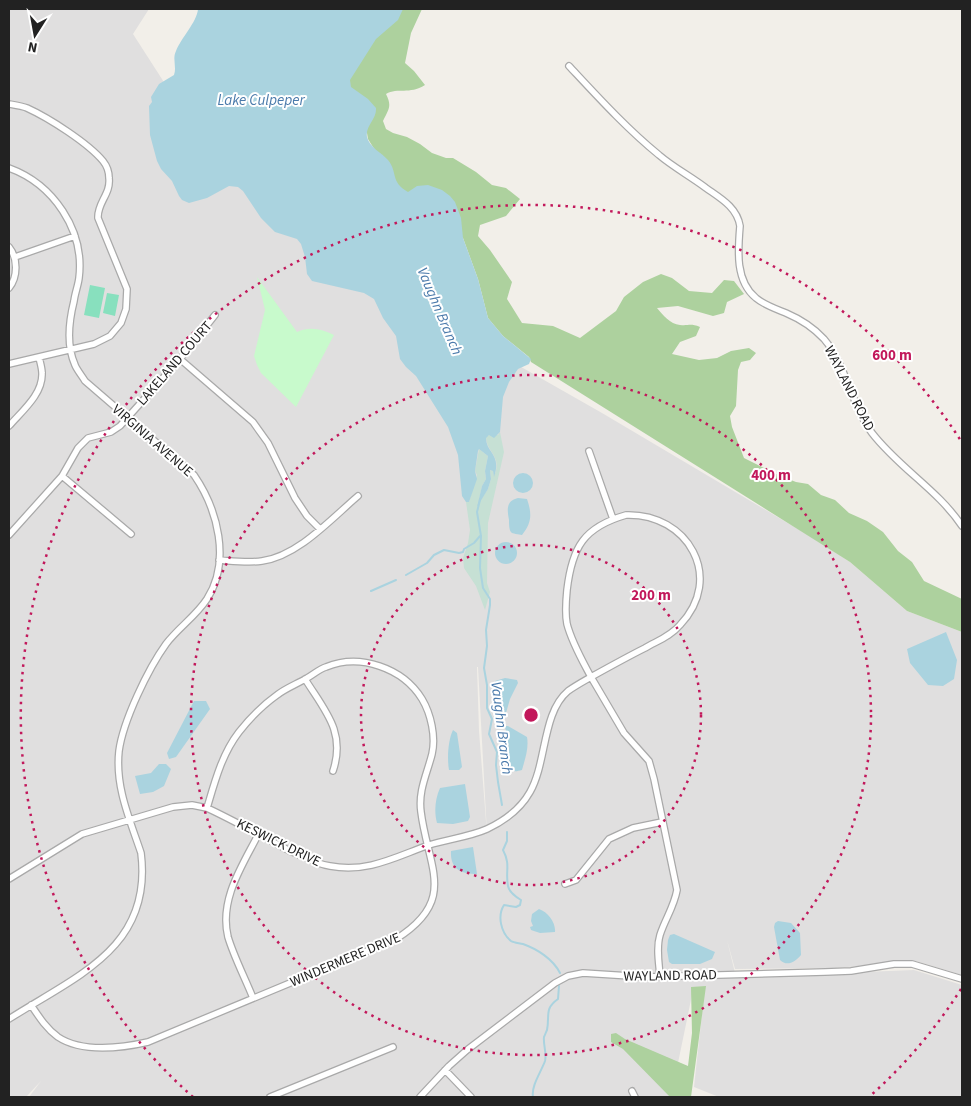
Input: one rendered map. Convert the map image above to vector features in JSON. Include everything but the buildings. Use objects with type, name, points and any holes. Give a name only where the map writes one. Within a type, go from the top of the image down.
[{"type":"street","name":"WAYLAND ROAD","points":[[569,66],[661,157],[734,209],[740,226],[740,271],[750,292],[762,302],[802,321],[823,338],[832,350],[859,411],[873,434],[944,503],[962,526]]},
{"type":"street","points":[[9,104],[28,108],[70,133],[102,160],[108,172],[109,187],[99,207],[98,218],[127,289],[126,309],[120,323],[110,336],[94,344],[9,364]]},
{"type":"street","name":"VIRGINIA AVENUE","points":[[9,168],[22,173],[44,188],[64,212],[75,236],[79,253],[79,278],[69,324],[70,349],[75,364],[85,381],[186,467],[201,485],[216,522],[220,545],[216,580],[207,599],[162,651],[139,694],[123,730],[119,750],[119,786],[141,853],[143,877],[140,902],[131,924],[103,958],[9,1019]]},
{"type":"street","points":[[15,257],[75,236]]},
{"type":"street","points":[[9,247],[15,257],[16,272],[9,288]]},
{"type":"street","name":"LAKELAND COURT","points":[[9,535],[62,476],[78,448],[88,438],[112,432],[120,426],[180,359],[215,315]]},
{"type":"street","points":[[9,426],[31,402],[40,386],[42,373],[39,357]]},
{"type":"street","points":[[180,359],[253,422],[268,443],[295,498],[307,516],[320,529]]},
{"type":"street","points":[[588,451],[613,519]]},
{"type":"street","points":[[62,476],[132,534]]},
{"type":"street","points":[[219,560],[263,561],[288,554],[358,496]]},
{"type":"street","points":[[591,677],[672,633],[689,615],[699,588],[698,567],[695,555],[689,544],[668,524],[648,516],[626,515],[594,528],[578,546],[573,557],[569,575],[566,622],[576,648],[591,677],[616,720],[624,733],[649,761],[677,890],[675,903],[659,938],[660,976]]},
{"type":"street","name":"WINDERMERE DRIVE","points":[[31,1005],[42,1023],[59,1038],[77,1045],[111,1048],[128,1047],[148,1042],[396,939],[413,929],[425,915],[434,894],[435,875],[420,804],[421,789],[433,752],[433,735],[431,720],[423,699],[407,681],[395,672],[378,665],[360,662],[343,663],[326,667],[278,694],[258,710],[239,732],[227,751],[217,774],[207,808]]},
{"type":"street","name":"KESWICK DRIVE","points":[[9,879],[82,834],[173,807],[192,805],[207,808],[310,860],[329,866],[351,869],[370,866],[429,846],[486,830],[516,809],[529,794],[538,776],[548,727],[553,713],[567,692],[591,677]]},
{"type":"street","points":[[305,679],[329,717],[336,733],[338,748],[333,771]]},
{"type":"street","points":[[565,884],[576,880],[609,839],[633,828],[662,822]]},
{"type":"street","points":[[253,998],[228,937],[226,919],[228,899],[235,879],[258,835]]},
{"type":"street","name":"WAYLAND ROAD","points":[[420,1097],[444,1070],[467,1050],[555,983],[568,976],[583,973],[632,977],[851,971],[902,964],[922,966],[962,979]]},
{"type":"street","points":[[270,1097],[393,1047]]},
{"type":"street","points":[[444,1070],[471,1097]]},
{"type":"street","points":[[632,1091],[635,1097]]},
{"type":"shaded area","points":[[9,9],[149,9],[133,34],[178,104],[502,356],[808,535],[850,562],[907,611],[962,632],[962,975],[916,961],[836,968],[735,969],[727,940],[736,977],[914,970],[962,985],[962,1097],[719,1097],[694,1087],[705,987],[693,990],[671,1097],[29,1097],[41,1081],[26,1097],[9,1097]],"holes":[[[478,667],[487,834],[479,731]]]},
{"type":"green space","points":[[402,9],[422,9],[411,33],[405,63],[425,85],[414,90],[395,91],[386,94],[389,105],[383,121],[386,129],[407,137],[432,153],[446,158],[453,158],[476,172],[492,185],[506,188],[520,199],[506,216],[480,225],[478,236],[512,282],[507,299],[522,323],[553,326],[580,338],[616,311],[624,297],[643,282],[661,274],[672,278],[689,291],[712,293],[724,280],[734,281],[744,294],[727,302],[724,313],[713,316],[678,306],[657,308],[673,323],[700,327],[696,336],[680,342],[672,354],[699,360],[717,358],[731,351],[749,348],[756,353],[750,360],[741,362],[738,370],[736,406],[730,416],[732,427],[744,458],[778,475],[796,482],[808,484],[821,495],[835,500],[849,513],[867,521],[883,532],[898,551],[912,562],[924,581],[962,599],[962,632],[907,611],[850,562],[531,362],[529,357],[503,336],[488,318],[478,279],[463,238],[410,192],[406,192],[396,184],[368,139],[366,127],[350,88],[349,78],[378,34]]},
{"type":"green space","points":[[257,277],[297,332],[316,329],[334,335],[296,407],[261,373],[254,356],[265,310]]},
{"type":"green space","points":[[90,285],[105,288],[99,318],[84,315]]},
{"type":"green space","points":[[107,293],[119,295],[115,316],[103,313]]},
{"type":"green space","points":[[500,432],[504,452],[488,523],[487,583],[490,592],[485,610],[476,586],[464,568],[463,558],[470,530],[466,502],[469,502],[477,475],[475,471],[479,449],[488,456],[485,471],[486,479],[482,486],[478,504],[488,489],[491,479],[490,470],[493,471],[494,476],[497,464],[486,437],[498,435]]},
{"type":"green space","points":[[706,986],[691,1097],[670,1097],[623,1049],[611,1042],[611,1034],[616,1033],[625,1039],[688,1066],[692,1033],[691,987]]},
{"type":"water","name":"Lake Culpeper","points":[[198,9],[403,9],[398,20],[376,39],[350,80],[351,87],[368,99],[376,108],[375,116],[367,133],[368,141],[391,164],[396,181],[402,188],[408,192],[417,186],[428,185],[442,190],[455,202],[461,218],[463,238],[478,279],[488,318],[503,336],[531,359],[529,364],[518,369],[509,382],[503,397],[500,432],[494,438],[489,435],[486,438],[488,447],[495,459],[496,469],[494,477],[493,471],[490,470],[491,479],[488,489],[477,507],[482,486],[486,479],[485,471],[488,456],[479,449],[475,471],[477,479],[469,502],[466,502],[462,496],[458,455],[448,427],[416,376],[400,359],[396,336],[383,318],[374,299],[364,293],[312,281],[307,274],[301,244],[297,239],[275,232],[261,218],[243,191],[238,187],[229,186],[207,198],[189,203],[182,200],[172,181],[161,169],[150,135],[149,106],[152,102],[151,97],[159,84],[174,75],[175,54],[195,19]]},
{"type":"water","points":[[523,473],[530,476],[533,483],[530,490],[523,493],[516,490],[513,483],[516,476]]},
{"type":"water","points":[[518,498],[527,499],[530,509],[528,526],[522,535],[512,533],[509,526],[508,506],[511,501]]},
{"type":"water","points":[[506,542],[514,545],[517,553],[514,561],[506,564],[498,561],[495,553],[498,545]]},
{"type":"water","points":[[946,632],[957,660],[954,679],[943,686],[928,685],[910,663],[907,649]]},
{"type":"water","points":[[505,678],[517,680],[518,683],[506,713],[499,715],[495,681]]},
{"type":"water","points":[[194,701],[206,701],[210,709],[176,757],[169,759],[167,753]]},
{"type":"water","points":[[505,726],[527,737],[527,749],[522,770],[514,771],[509,768],[509,749]]},
{"type":"water","points":[[453,730],[457,733],[462,767],[459,770],[449,770],[448,750]]},
{"type":"water","points":[[159,764],[166,764],[171,769],[164,786],[153,792],[140,794],[135,776],[151,773]]},
{"type":"water","points":[[465,784],[470,817],[468,821],[453,824],[437,823],[436,806],[440,788]]},
{"type":"water","points":[[473,847],[477,874],[461,871],[452,862],[451,857],[451,851]]},
{"type":"water","points":[[539,909],[551,918],[555,932],[540,933],[531,930],[530,927],[533,926],[531,921],[532,914]]},
{"type":"water","points":[[778,921],[791,923],[800,933],[801,955],[791,963],[785,963],[780,960],[774,927]]},
{"type":"water","points":[[674,934],[715,952],[712,959],[700,964],[672,964],[669,962],[667,950],[670,935]]},
{"type":"waterway","name":"Vaughn Branch","points":[[480,500],[477,512],[481,536],[480,568],[483,588],[490,599],[484,668],[487,685],[487,708],[492,719],[489,734],[497,752],[496,765],[502,805]]},
{"type":"waterway","points":[[406,575],[427,563],[434,555],[444,550],[463,552],[480,536]]},
{"type":"waterway","points":[[371,591],[396,580]]},
{"type":"waterway","name":"Vaughn Branch","points":[[507,832],[507,841],[503,850],[507,860],[508,886],[511,892],[521,900],[520,905],[516,907],[504,905],[501,914],[501,924],[505,934],[511,941],[528,946],[544,955],[560,973]]},
{"type":"waterway","name":"Vaughn Branch","points":[[533,1097],[535,1084],[545,1061],[544,1037],[547,1030],[548,1013],[551,1006],[558,999],[559,986]]}]
